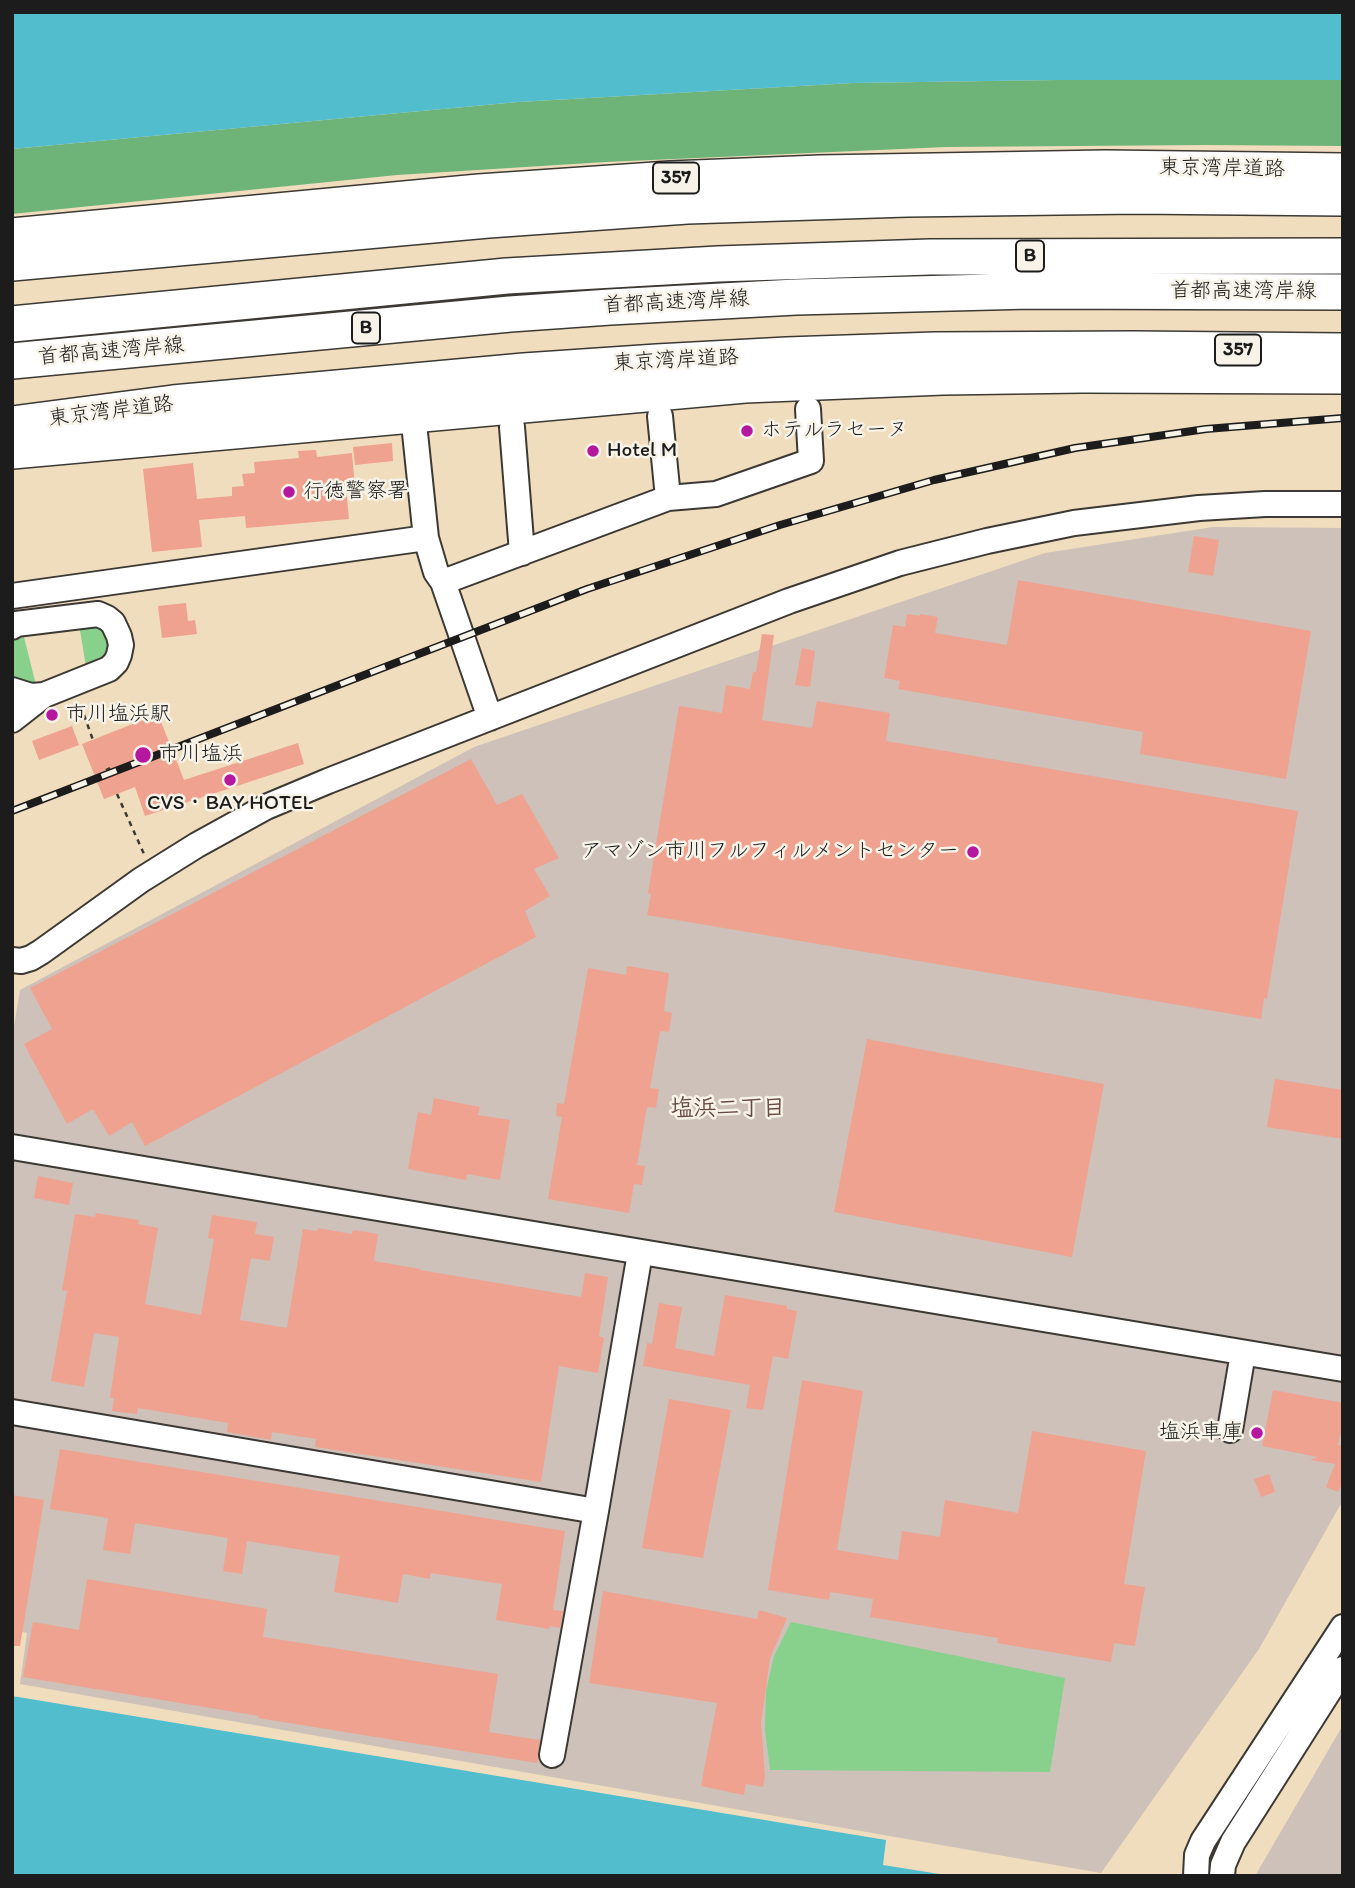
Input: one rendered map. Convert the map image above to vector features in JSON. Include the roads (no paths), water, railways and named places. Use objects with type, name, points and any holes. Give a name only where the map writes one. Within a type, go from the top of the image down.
[{"type":"highway","name":"東京湾岸道路","points":[[12,236],[479,192],[670,178],[834,172],[1105,168],[1343,171]]},
{"type":"highway","name":"東京湾岸道路","points":[[12,262],[488,220],[687,206],[1136,196],[1343,198]]},
{"type":"highway","name":"首都高速湾岸線","points":[[12,324],[507,276],[718,264],[930,257],[1343,256]]},
{"type":"highway","name":"首都高速湾岸線","points":[[12,361],[510,314],[721,300],[1030,291],[1343,292]]},
{"type":"highway","points":[[1030,291],[1156,304],[1343,311]]},
{"type":"highway","name":"東京湾岸道路","points":[[12,424],[173,403],[524,371],[657,362],[935,350],[1343,351]]},
{"type":"highway","name":"東京湾岸道路","points":[[12,451],[745,385],[866,379],[1082,375],[1343,376]]},
{"type":"street","points":[[443,582],[667,498],[716,494],[811,461],[808,409]]},
{"type":"street","points":[[413,414],[426,538],[489,718]]},
{"type":"street","points":[[660,416],[667,498]]},
{"type":"street","points":[[512,426],[522,553]]},
{"type":"street","points":[[12,960],[21,961],[41,953],[141,880],[266,807],[789,601],[900,563],[1074,523],[1199,508],[1265,504],[1343,504]]},
{"type":"street","points":[[12,596],[426,538]]},
{"type":"street","points":[[12,720],[44,695],[109,669],[116,662],[121,645],[116,629],[107,618],[98,614],[14,625]]},
{"type":"street","points":[[12,690],[31,696],[44,695]]},
{"type":"street","points":[[12,1147],[1343,1369]]},
{"type":"street","points":[[552,1755],[640,1253]]},
{"type":"street","points":[[1230,1430],[1243,1353]]},
{"type":"street","points":[[12,1412],[596,1511]]},
{"type":"street","points":[[1196,1876],[1197,1854],[1203,1841],[1343,1627]]},
{"type":"street","points":[[1222,1876],[1227,1853],[1343,1668]]},
{"type":"street","points":[[1230,1798],[1252,1812]]},
{"type":"water","points":[[12,12],[1343,12],[1343,80],[853,83],[518,102],[12,149]]},
{"type":"water","points":[[12,1696],[886,1840],[883,1865],[952,1876],[12,1876]]},
{"type":"railway","points":[[12,811],[587,589],[780,525],[934,480],[1075,448],[1206,429],[1343,418]]},
{"type":"place","name":"ホテルラセーヌ","points":[[747,431]]},
{"type":"place","name":"Hotel M","points":[[593,451]]},
{"type":"place","name":"行徳警察署","points":[[289,492]]},
{"type":"place","name":"市川塩浜駅","points":[[52,715]]},
{"type":"place","name":"市川塩浜","points":[[143,755]]},
{"type":"place","name":"CVS・BAY HOTEL","points":[[230,780]]},
{"type":"place","name":"アマゾン市川フルフィルメントセンター","points":[[973,852]]},
{"type":"place","name":"塩浜車庫","points":[[1257,1433]]},
{"type":"district","name":"塩浜二丁目","points":[[728,1109]]}]
